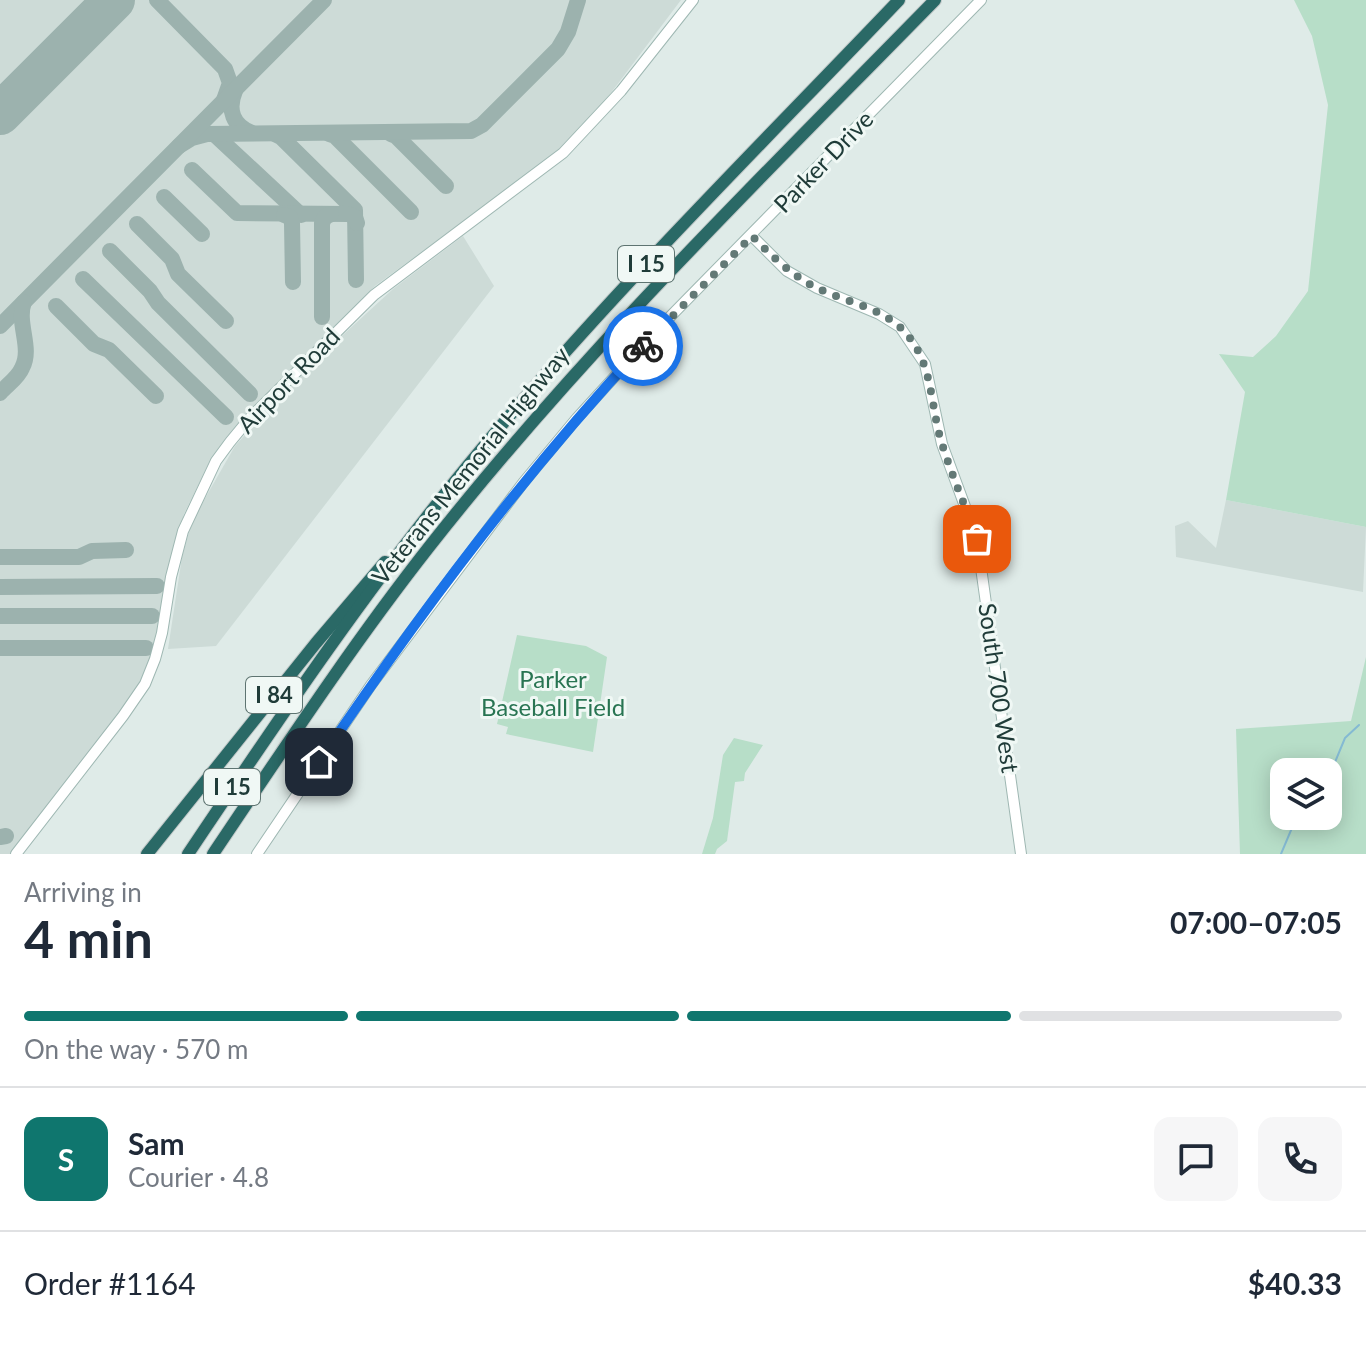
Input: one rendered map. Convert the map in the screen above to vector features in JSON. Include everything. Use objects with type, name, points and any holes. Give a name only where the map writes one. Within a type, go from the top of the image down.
[{"type":"highway","name":"Veterans Memorial Highway","points":[[188,854],[277,721],[408,541],[479,451],[582,333],[899,0]]},
{"type":"highway","name":"Veterans Memorial Highway","points":[[213,854],[358,643],[428,548],[500,460],[605,340],[935,0]]},
{"type":"highway","name":"I 84","points":[[147,854],[344,608],[373,574],[408,541]]},
{"type":"street","name":"Airport Road","points":[[16,854],[145,684],[162,633],[171,577],[183,531],[216,461],[230,442],[374,295],[563,153],[621,91],[693,0]]},
{"type":"street","name":"Parker Drive","points":[[257,854],[371,685],[532,472],[577,418],[658,329],[981,0]]},
{"type":"street","name":"South 700 West","points":[[752,236],[787,271],[900,327],[925,364],[942,444],[977,539],[1021,854]]},
{"type":"shaded area","points":[[0,0],[681,0],[586,126],[544,162],[375,286],[235,427],[206,469],[184,514],[170,560],[159,628],[150,662],[139,685],[99,742],[10,854],[0,854]]},
{"type":"shaded area","points":[[463,236],[494,286],[216,646],[168,649],[182,557],[192,521],[235,446],[296,378],[393,289]]},
{"type":"shaded area","points":[[1226,500],[1366,527],[1363,592],[1176,557],[1175,526],[1188,521],[1216,548]]},
{"type":"green space","points":[[1294,0],[1366,0],[1366,527],[1226,500],[1245,392],[1219,354],[1253,357],[1276,336],[1308,291],[1328,105],[1312,36]]},
{"type":"green space","name":"Parker Baseball Field","points":[[517,635],[586,646],[607,657],[593,752],[506,734],[508,727],[497,724]]},
{"type":"green space","points":[[1366,657],[1366,854],[1240,854],[1236,729],[1351,721]]},
{"type":"green space","points":[[734,738],[763,745],[745,773],[744,781],[735,782],[727,841],[715,854],[702,854],[713,818],[723,755]]},
{"type":"waterway","points":[[1337,758],[1345,738],[1359,725]]},
{"type":"waterway","points":[[1281,854],[1291,830]]},
{"type":"taxiway","points":[[157,0],[225,69],[230,83],[224,100]]},
{"type":"taxiway","points":[[0,326],[324,0]]},
{"type":"taxiway","points":[[179,146],[207,134],[471,131],[482,125],[558,49],[568,32],[578,0]]},
{"type":"taxiway","points":[[235,91],[233,116],[240,126],[252,133]]},
{"type":"taxiway","points":[[214,134],[301,215]]},
{"type":"taxiway","points":[[275,134],[355,210],[356,280]]},
{"type":"taxiway","points":[[329,134],[335,136],[411,212]]},
{"type":"taxiway","points":[[391,134],[446,186]]},
{"type":"taxiway","points":[[192,170],[237,213],[348,214],[355,217],[357,223]]},
{"type":"taxiway","points":[[164,197],[202,234]]},
{"type":"taxiway","points":[[322,317],[322,223],[331,214]]},
{"type":"taxiway","points":[[284,215],[290,217],[292,223],[293,282]]},
{"type":"taxiway","points":[[137,224],[172,259],[178,274],[226,321]]},
{"type":"taxiway","points":[[110,251],[250,394]]},
{"type":"taxiway","points":[[83,279],[226,417]]},
{"type":"taxiway","points":[[0,393],[18,375],[25,360],[24,302]]},
{"type":"taxiway","points":[[56,306],[94,344],[109,350],[156,396]]},
{"type":"taxiway","points":[[0,557],[79,557],[92,551],[126,550]]},
{"type":"taxiway","points":[[0,587],[157,586]]},
{"type":"taxiway","points":[[0,616],[152,616]]},
{"type":"taxiway","points":[[0,648],[146,648]]},
{"type":"taxiway","points":[[0,837],[6,836]]},
{"type":"runway","points":[[0,114],[114,0]]},
{"type":"way so far","points":[[643,346],[752,236],[787,271],[817,288],[879,314],[900,327],[914,345],[925,364],[942,444],[977,539]]},
{"type":"route","points":[[319,762],[371,685],[523,483],[643,346]]}]
